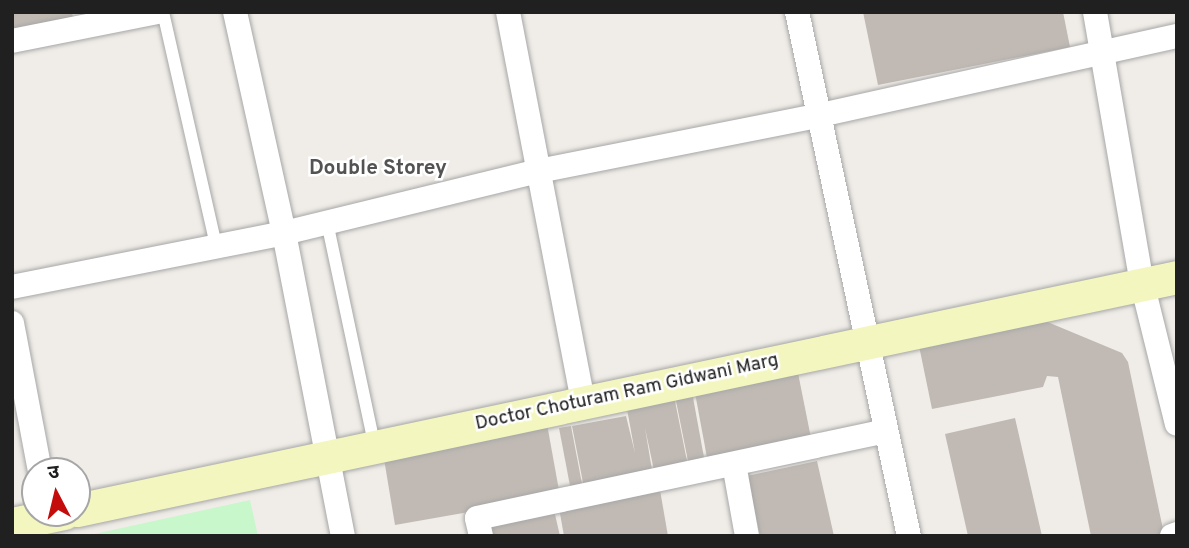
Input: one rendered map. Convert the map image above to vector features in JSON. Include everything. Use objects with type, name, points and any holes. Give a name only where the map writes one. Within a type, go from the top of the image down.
[{"type":"street","points":[[12,41],[158,12]]},
{"type":"street","points":[[235,12],[284,233],[326,457],[344,536]]},
{"type":"street","points":[[508,12],[583,402]]},
{"type":"street","points":[[797,12],[816,116],[909,536]]},
{"type":"street","points":[[1094,12],[1142,283],[1177,424]]},
{"type":"street","points":[[12,287],[284,233],[538,171],[816,116],[1177,36]]},
{"type":"street","name":"Doctor Choturam Ram Gidwani Marg","points":[[91,510],[326,457],[1177,277]]},
{"type":"street","points":[[12,323],[37,457]]},
{"type":"street","points":[[481,536],[477,518],[885,431]]},
{"type":"street","points":[[734,464],[747,536]]},
{"type":"lane","points":[[163,12],[216,246]]},
{"type":"lane","points":[[327,222],[374,447]]},
{"type":"green space","points":[[250,500],[258,536],[85,536]]},
{"type":"building","points":[[12,12],[72,12],[73,18],[12,30]]},
{"type":"building","points":[[863,12],[1063,12],[1070,47],[878,85]]},
{"type":"building","points":[[1038,318],[1122,353],[1128,362],[1164,534],[1091,536],[1058,377],[1047,376],[1043,387],[932,409],[918,341]]},
{"type":"building","points":[[798,373],[812,443],[708,463],[695,393]]},
{"type":"building","points":[[692,392],[705,463],[689,466],[675,396]]},
{"type":"building","points":[[674,396],[688,466],[655,475],[645,428],[653,476],[584,488],[572,426],[626,416],[635,453],[627,409]]},
{"type":"building","points":[[1015,418],[1042,536],[968,536],[945,434]]},
{"type":"building","points":[[547,424],[560,496],[395,525],[383,453]]},
{"type":"building","points":[[571,426],[583,489],[571,491],[559,428]]},
{"type":"building","points":[[817,461],[834,536],[760,536],[747,476]]},
{"type":"building","points":[[660,490],[668,536],[564,536],[559,508]]},
{"type":"building","points":[[554,510],[560,536],[486,536],[483,526]]},
{"type":"district","name":"Double Storey","points":[[378,169]]}]
